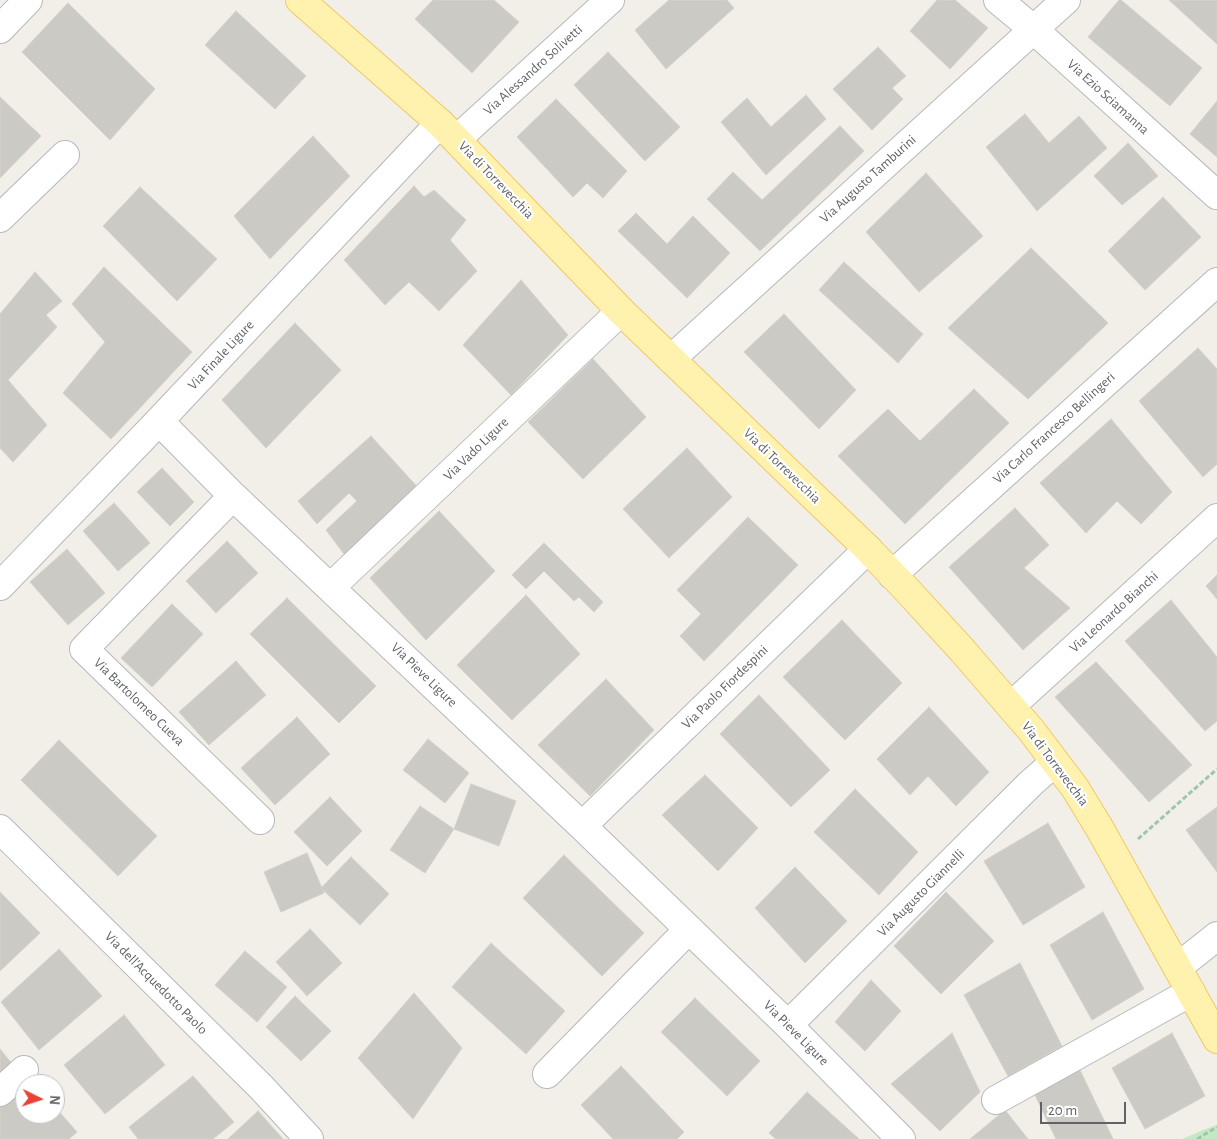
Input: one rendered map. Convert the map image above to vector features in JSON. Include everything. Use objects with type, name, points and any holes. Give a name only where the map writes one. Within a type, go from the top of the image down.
[{"type":"main road","name":"Via di Torrevecchia","points":[[300,0],[449,131],[621,310],[868,549],[962,650],[1011,706],[1075,788],[1217,1038]]},
{"type":"street","points":[[0,29],[28,0]]},
{"type":"street","name":"Via Alessandro Solivetti","points":[[449,131],[610,0]]},
{"type":"street","name":"Via Ezio Sciamanna","points":[[998,0],[1217,195]]},
{"type":"street","name":"Via Augusto Tamburini","points":[[671,359],[1066,0]]},
{"type":"street","name":"Via Finale Ligure","points":[[0,586],[159,421],[449,131]]},
{"type":"street","points":[[0,218],[65,155]]},
{"type":"street","name":"Via Carlo Francesco Bellingeri","points":[[892,575],[1217,282]]},
{"type":"street","name":"Via Vado Ligure","points":[[331,587],[621,310]]},
{"type":"street","name":"Via Pieve Ligure","points":[[159,421],[234,496],[689,929],[901,1139]]},
{"type":"street","name":"Via Bartolomeo Cueva","points":[[234,496],[84,649],[260,820]]},
{"type":"street","name":"Via Leonardo Bianchi","points":[[1011,706],[1217,518]]},
{"type":"street","name":"Via Paolo Fiordespini","points":[[582,826],[868,549]]},
{"type":"street","name":"Via Augusto Giannelli","points":[[788,1025],[1031,783],[1055,762]]},
{"type":"street","name":"Via dell'Acquedotto Paolo","points":[[0,829],[261,1087],[309,1139]]},
{"type":"street","points":[[547,1074],[689,929]]},
{"type":"street","points":[[1178,967],[1217,936]]},
{"type":"street","points":[[996,1100],[1191,992]]},
{"type":"street","points":[[0,1092],[24,1070]]},
{"type":"path","points":[[1115,856],[1142,836],[1217,769]]},
{"type":"path","points":[[1197,1139],[1217,1127]]},
{"type":"green space","points":[[1217,1125],[1217,1139],[1182,1139],[1203,1130]]},
{"type":"building","points":[[433,0],[494,0],[519,22],[472,73],[415,19]]},
{"type":"building","points":[[669,0],[727,0],[734,8],[666,69],[635,30]]},
{"type":"building","points":[[937,0],[955,0],[988,28],[950,69],[910,31]]},
{"type":"building","points":[[1119,0],[1202,68],[1170,106],[1088,37]]},
{"type":"building","points":[[1169,0],[1217,0],[1217,44]]},
{"type":"building","points":[[68,3],[155,89],[110,140],[22,52]]},
{"type":"building","points":[[236,11],[306,76],[275,109],[205,45]]},
{"type":"building","points":[[878,47],[906,76],[892,88],[903,99],[872,130],[833,89]]},
{"type":"building","points":[[608,52],[680,127],[645,161],[574,85]]},
{"type":"building","points":[[806,95],[826,119],[766,175],[721,122],[747,98],[771,127]]},
{"type":"building","points":[[0,97],[41,136],[0,178]]},
{"type":"building","points":[[556,99],[627,171],[603,198],[587,183],[573,197],[517,137]]},
{"type":"building","points":[[1217,101],[1217,157],[1190,134]]},
{"type":"building","points":[[1025,114],[1049,143],[1079,116],[1107,148],[1037,211],[986,147]]},
{"type":"building","points":[[840,126],[864,151],[760,251],[707,199],[733,172],[762,200]]},
{"type":"building","points":[[313,136],[350,176],[270,259],[234,216]]},
{"type":"building","points":[[1128,143],[1158,176],[1122,205],[1094,176]]},
{"type":"building","points":[[926,173],[983,236],[919,292],[866,232]]},
{"type":"building","points":[[414,186],[424,197],[434,190],[466,220],[450,240],[477,271],[439,311],[409,282],[385,305],[344,260]]},
{"type":"building","points":[[140,187],[217,259],[177,301],[103,226]]},
{"type":"building","points":[[1163,197],[1201,237],[1145,290],[1108,251]]},
{"type":"building","points":[[636,213],[667,244],[693,216],[730,253],[687,298],[618,231]]},
{"type":"building","points":[[1031,248],[1108,323],[1028,399],[948,328]]},
{"type":"building","points":[[844,262],[923,334],[898,363],[819,290]]},
{"type":"building","points":[[104,267],[192,352],[111,439],[63,393],[105,342],[72,304]]},
{"type":"building","points":[[35,272],[62,301],[46,315],[57,327],[8,380],[47,425],[13,462],[0,448],[0,314]]},
{"type":"building","points":[[521,280],[568,335],[511,395],[463,345]]},
{"type":"building","points":[[784,314],[856,390],[819,429],[744,352]]},
{"type":"building","points":[[295,323],[341,370],[266,448],[222,400]]},
{"type":"building","points":[[1198,348],[1217,369],[1217,464],[1203,477],[1139,401]]},
{"type":"building","points":[[593,359],[646,417],[583,479],[528,422]]},
{"type":"building","points":[[974,389],[1009,423],[905,524],[838,456],[888,409],[920,441]]},
{"type":"building","points":[[1111,419],[1172,492],[1141,524],[1117,501],[1086,533],[1040,483]]},
{"type":"building","points":[[371,436],[421,491],[347,558],[326,530],[357,501],[349,493],[317,524],[298,501]]},
{"type":"building","points":[[687,448],[732,497],[669,558],[623,509]]},
{"type":"building","points":[[162,468],[194,502],[170,526],[137,492]]},
{"type":"building","points":[[114,503],[150,543],[118,571],[83,531]]},
{"type":"building","points":[[1015,508],[1049,545],[1024,568],[1070,608],[1023,650],[949,567]]},
{"type":"building","points":[[439,511],[495,571],[426,640],[370,578]]},
{"type":"building","points":[[748,517],[798,565],[704,661],[680,636],[701,614],[677,590]]},
{"type":"building","points":[[227,541],[258,573],[216,613],[186,581]]},
{"type":"building","points":[[544,543],[603,602],[594,612],[579,597],[574,601],[544,571],[526,589],[512,575]]},
{"type":"building","points":[[67,549],[105,593],[68,625],[30,582]]},
{"type":"building","points":[[1217,575],[1217,599],[1206,586]]},
{"type":"building","points":[[526,595],[580,654],[512,720],[457,665]]},
{"type":"building","points":[[287,598],[376,686],[339,723],[250,634]]},
{"type":"building","points":[[1171,600],[1217,657],[1217,721],[1205,731],[1125,641]]},
{"type":"building","points":[[172,604],[203,634],[152,687],[121,658]]},
{"type":"building","points":[[842,620],[902,683],[845,740],[783,677]]},
{"type":"building","points":[[236,661],[266,695],[209,745],[179,712]]},
{"type":"building","points":[[1096,662],[1192,765],[1149,802],[1055,697]]},
{"type":"building","points":[[606,679],[654,730],[590,796],[538,745]]},
{"type":"building","points":[[759,695],[830,770],[791,807],[720,734]]},
{"type":"building","points":[[929,707],[989,772],[956,806],[928,776],[910,795],[877,759]]},
{"type":"building","points":[[297,717],[330,754],[275,805],[241,768]]},
{"type":"building","points":[[428,739],[469,773],[445,803],[403,770]]},
{"type":"building","points":[[59,740],[157,836],[118,876],[21,780]]},
{"type":"building","points":[[705,775],[758,828],[718,871],[662,815]]},
{"type":"building","points":[[471,784],[516,801],[499,846],[454,829]]},
{"type":"building","points":[[855,789],[918,852],[879,895],[814,832]]},
{"type":"building","points":[[330,797],[362,831],[327,866],[294,832]]},
{"type":"building","points":[[420,806],[454,829],[425,873],[390,850]]},
{"type":"building","points":[[1217,807],[1217,872],[1186,830]]},
{"type":"building","points":[[1048,823],[1085,887],[1023,925],[984,861]]},
{"type":"building","points":[[307,853],[324,893],[281,912],[264,872]]},
{"type":"building","points":[[564,855],[644,933],[602,976],[523,898]]},
{"type":"building","points":[[351,857],[389,894],[360,925],[321,888]]},
{"type":"building","points":[[795,867],[847,921],[805,963],[755,908]]},
{"type":"building","points":[[0,892],[40,933],[0,971]]},
{"type":"building","points":[[946,892],[994,941],[941,994],[894,946]]},
{"type":"building","points":[[1103,912],[1144,989],[1092,1020],[1050,945]]},
{"type":"building","points":[[310,929],[342,963],[307,996],[276,962]]},
{"type":"building","points":[[491,943],[565,1011],[526,1054],[452,987]]},
{"type":"building","points":[[59,949],[102,996],[39,1050],[1,1002]]},
{"type":"building","points":[[245,951],[287,987],[257,1022],[215,985]]},
{"type":"building","points":[[1020,963],[1062,1046],[1008,1076],[964,995]]},
{"type":"building","points":[[871,980],[901,1011],[865,1051],[835,1022]]},
{"type":"building","points":[[414,993],[462,1048],[413,1119],[358,1058]]},
{"type":"building","points":[[295,996],[331,1031],[301,1061],[266,1027]]},
{"type":"building","points":[[695,998],[760,1061],[727,1096],[661,1032]]},
{"type":"building","points":[[124,1015],[165,1065],[105,1114],[64,1065]]},
{"type":"building","points":[[952,1033],[980,1092],[940,1131],[891,1084]]},
{"type":"building","points":[[1172,1033],[1205,1096],[1145,1129],[1112,1068]]},
{"type":"building","points":[[0,1049],[17,1070],[0,1086]]},
{"type":"building","points":[[621,1066],[684,1132],[677,1139],[613,1139],[581,1105]]},
{"type":"building","points":[[1079,1068],[1113,1139],[1056,1139],[1034,1093]]},
{"type":"building","points":[[193,1076],[234,1122],[213,1139],[138,1139],[129,1127]]},
{"type":"building","points":[[15,1092],[15,1124],[65,1124],[65,1118],[77,1132],[69,1139],[0,1139],[0,1105]]},
{"type":"building","points":[[807,1092],[859,1139],[776,1139],[769,1133]]},
{"type":"building","points":[[1005,1110],[1028,1139],[970,1139]]},
{"type":"building","points":[[258,1111],[283,1139],[228,1139]]}]
